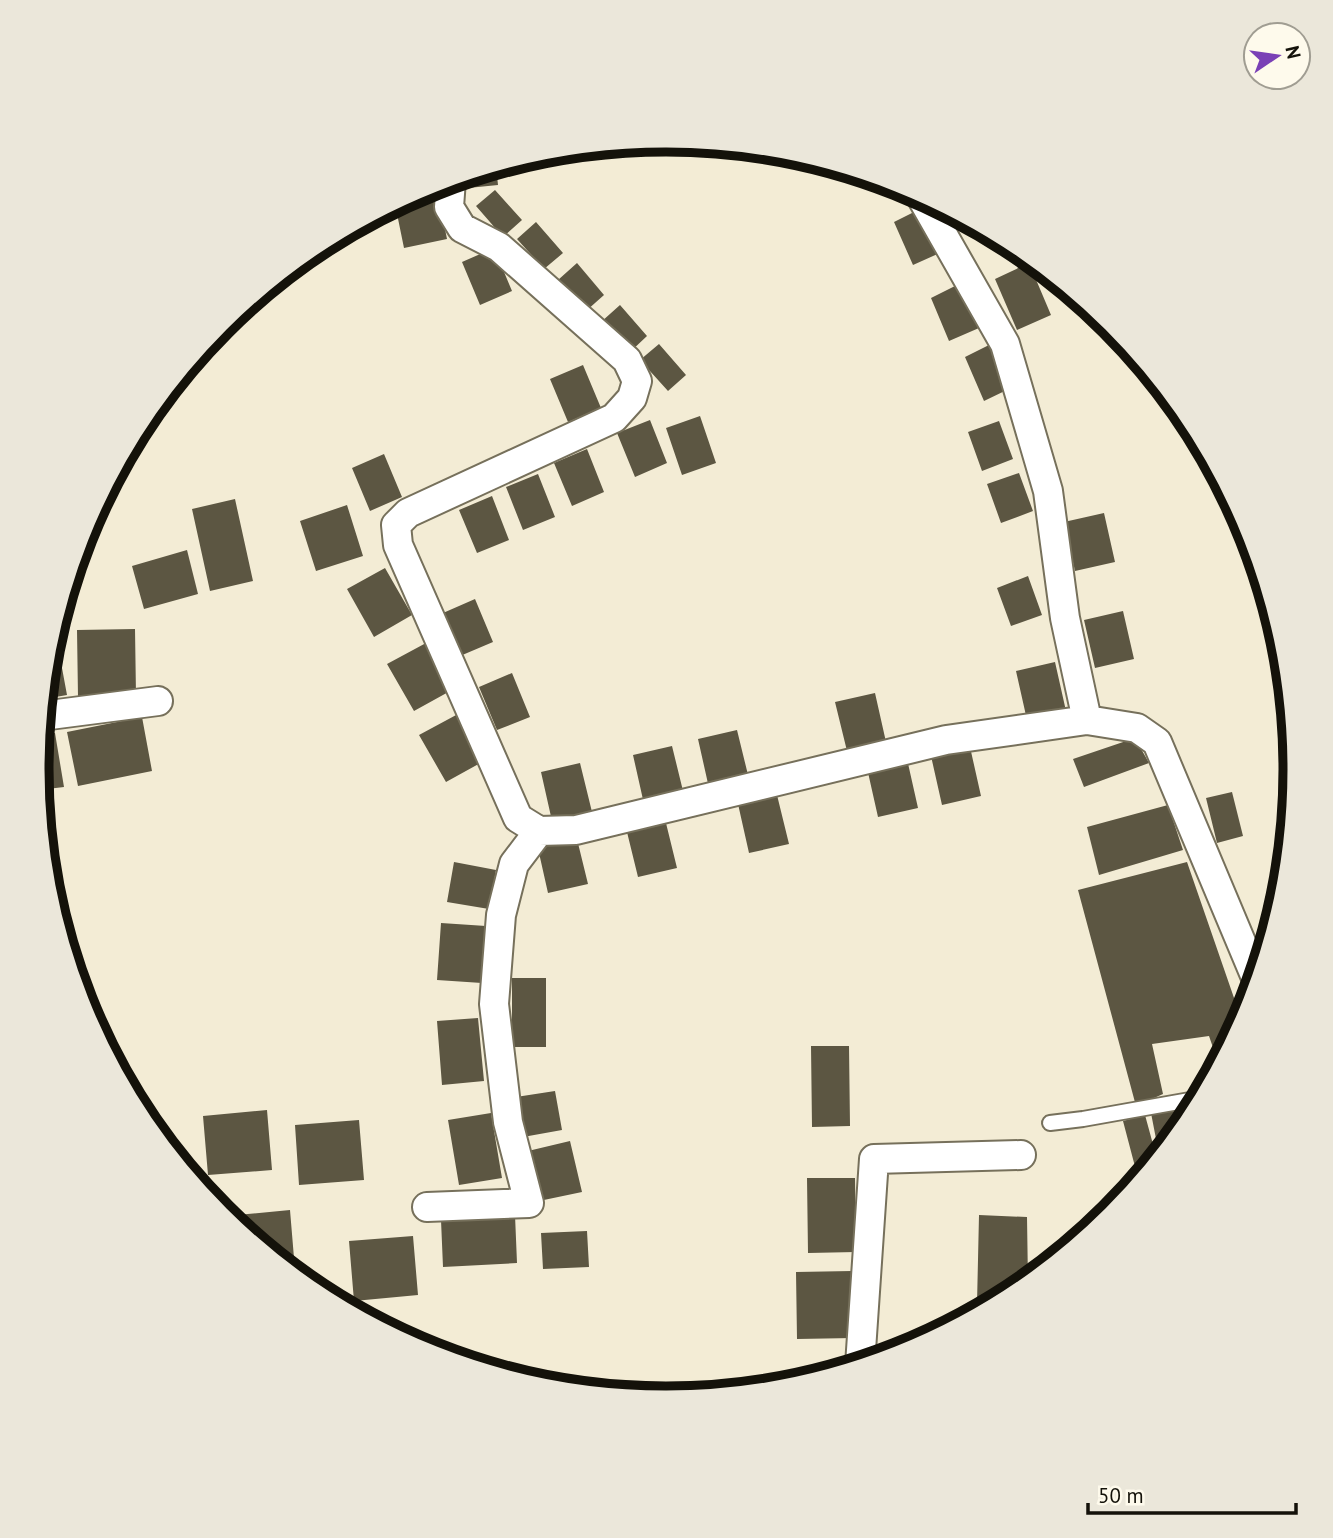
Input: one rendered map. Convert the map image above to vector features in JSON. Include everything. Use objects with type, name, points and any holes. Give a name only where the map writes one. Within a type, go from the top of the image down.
[{"type":"street","points":[[450,191],[449,207],[462,228],[499,247],[627,360],[637,381],[632,398],[614,418],[408,513],[396,525],[398,545],[518,818],[539,831],[576,830],[946,740],[1087,720],[1137,729],[1157,742],[1251,966]]},
{"type":"street","points":[[929,210],[1005,344],[1048,491],[1065,618],[1087,720]]},
{"type":"street","points":[[51,715],[158,701]]},
{"type":"street","points":[[427,1207],[528,1203],[508,1122],[494,1004],[501,915],[514,864],[539,831]]},
{"type":"street","points":[[861,1355],[874,1159],[1021,1155]]},
{"type":"lane","points":[[1050,1123],[1187,1100]]},
{"type":"building","points":[[497,176],[498,185],[468,188],[468,184]]},
{"type":"building","points":[[495,190],[522,220],[503,237],[476,206]]},
{"type":"building","points":[[438,196],[447,239],[404,248],[397,213]]},
{"type":"building","points":[[922,208],[942,252],[913,265],[894,222]]},
{"type":"building","points":[[536,222],[563,253],[544,269],[517,239]]},
{"type":"building","points":[[494,248],[512,291],[480,305],[462,262]]},
{"type":"building","points":[[577,263],[604,295],[586,311],[558,280]]},
{"type":"building","points":[[1023,266],[1033,273],[1051,315],[1017,330],[995,279]]},
{"type":"building","points":[[959,284],[979,328],[949,341],[931,298]]},
{"type":"building","points":[[620,305],[647,336],[629,353],[601,322]]},
{"type":"building","points":[[993,343],[1013,387],[984,401],[965,357]]},
{"type":"building","points":[[659,344],[686,375],[668,391],[640,360]]},
{"type":"building","points":[[583,365],[601,408],[568,422],[550,379]]},
{"type":"building","points":[[700,416],[716,463],[682,475],[666,428]]},
{"type":"building","points":[[650,420],[667,463],[635,477],[617,433]]},
{"type":"building","points":[[999,421],[1013,459],[982,471],[968,432]]},
{"type":"building","points":[[587,449],[604,492],[572,506],[554,463]]},
{"type":"building","points":[[384,454],[402,497],[370,511],[352,468]]},
{"type":"building","points":[[1019,473],[1033,511],[1001,523],[987,484]]},
{"type":"building","points":[[538,474],[555,517],[523,530],[506,487]]},
{"type":"building","points":[[492,496],[509,540],[477,553],[459,510]]},
{"type":"building","points":[[235,499],[253,581],[210,591],[192,509]]},
{"type":"building","points":[[347,505],[363,556],[316,571],[300,521]]},
{"type":"building","points":[[1104,513],[1115,562],[1075,571],[1064,522]]},
{"type":"building","points":[[187,550],[198,594],[144,609],[132,566]]},
{"type":"building","points":[[385,568],[412,615],[374,637],[347,589]]},
{"type":"building","points":[[1028,576],[1042,615],[1011,626],[997,588]]},
{"type":"building","points":[[475,599],[493,642],[460,656],[443,613]]},
{"type":"building","points":[[1123,611],[1134,659],[1095,668],[1084,620]]},
{"type":"building","points":[[135,629],[136,696],[78,697],[77,630]]},
{"type":"building","points":[[426,643],[452,690],[414,711],[387,664]]},
{"type":"building","points":[[60,656],[67,695],[53,697]]},
{"type":"building","points":[[1055,662],[1066,711],[1027,720],[1016,671]]},
{"type":"building","points":[[512,673],[530,717],[497,730],[479,687]]},
{"type":"building","points":[[875,693],[886,742],[847,751],[835,702]]},
{"type":"building","points":[[458,714],[484,761],[446,782],[419,735]]},
{"type":"building","points":[[142,717],[152,771],[78,786],[67,732]]},
{"type":"building","points":[[737,730],[749,779],[709,788],[698,739]]},
{"type":"building","points":[[55,733],[64,787],[49,789],[50,734]]},
{"type":"building","points":[[1135,738],[1149,763],[1084,787],[1073,759]]},
{"type":"building","points":[[672,746],[684,795],[644,804],[633,755]]},
{"type":"building","points":[[970,747],[981,796],[942,805],[931,756]]},
{"type":"building","points":[[907,759],[918,808],[878,817],[867,768]]},
{"type":"building","points":[[580,763],[592,812],[552,821],[541,772]]},
{"type":"building","points":[[1232,792],[1243,836],[1217,843],[1206,798]]},
{"type":"building","points":[[777,795],[789,844],[749,853],[738,804]]},
{"type":"building","points":[[1168,805],[1183,850],[1099,875],[1087,827]]},
{"type":"building","points":[[665,819],[677,868],[638,877],[626,828]]},
{"type":"building","points":[[576,835],[588,884],[548,893],[537,844]]},
{"type":"building","points":[[454,862],[496,870],[489,909],[447,902]]},
{"type":"building","points":[[1187,862],[1237,1006],[1215,1052],[1209,1036],[1152,1044],[1163,1094],[1136,1106],[1078,890]]},
{"type":"building","points":[[441,923],[486,926],[482,983],[437,980]]},
{"type":"building","points":[[512,978],[546,978],[546,1047],[512,1047]]},
{"type":"building","points":[[478,1018],[484,1081],[442,1085],[437,1021]]},
{"type":"building","points":[[811,1046],[849,1046],[850,1126],[812,1127]]},
{"type":"building","points":[[555,1091],[562,1130],[523,1137],[516,1097]]},
{"type":"building","points":[[1183,1107],[1157,1144],[1151,1113]]},
{"type":"building","points":[[267,1110],[272,1170],[208,1175],[203,1116]]},
{"type":"building","points":[[491,1113],[502,1178],[459,1185],[448,1120]]},
{"type":"building","points":[[1145,1115],[1154,1148],[1136,1170],[1123,1121]]},
{"type":"building","points":[[359,1120],[364,1180],[299,1185],[295,1125]]},
{"type":"building","points":[[570,1141],[582,1192],[539,1201],[528,1151]]},
{"type":"building","points":[[807,1178],[855,1178],[856,1252],[808,1253]]},
{"type":"building","points":[[290,1210],[294,1261],[259,1233],[239,1215]]},
{"type":"building","points":[[515,1215],[517,1263],[443,1267],[441,1220]]},
{"type":"building","points":[[979,1215],[1027,1217],[1028,1269],[977,1303]]},
{"type":"building","points":[[587,1231],[589,1267],[543,1269],[541,1233]]},
{"type":"building","points":[[413,1236],[418,1295],[354,1301],[349,1241]]},
{"type":"building","points":[[852,1271],[853,1338],[797,1339],[796,1272]]}]
